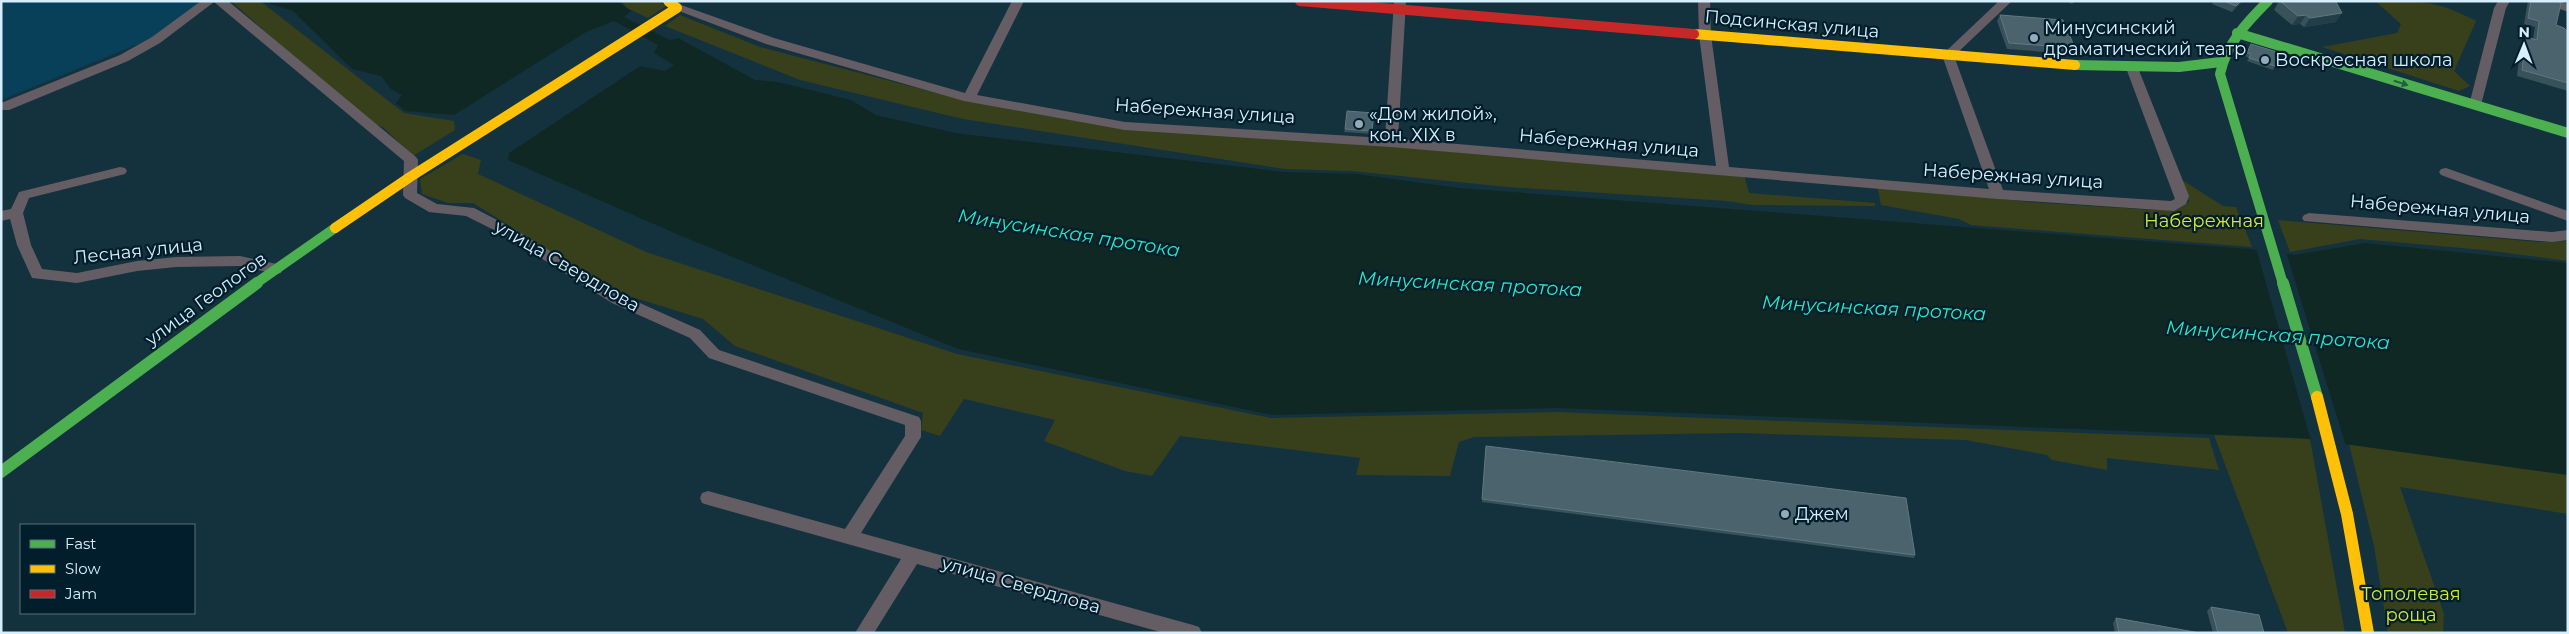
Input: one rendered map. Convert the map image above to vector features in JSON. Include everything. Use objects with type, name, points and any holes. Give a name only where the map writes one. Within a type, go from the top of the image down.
[{"type":"street","points":[[4,107],[124,58],[156,40],[209,1]]},
{"type":"street","name":"улица Свердлова","points":[[220,1],[411,160],[410,195],[434,209],[469,210],[511,233],[617,299],[695,334],[714,354],[913,421],[914,437],[849,537]]},
{"type":"street","points":[[969,98],[1018,1]]},
{"type":"street","name":"Подсинская улица","points":[[1300,1],[1400,5],[1705,35],[2132,68],[2179,68],[2221,62]]},
{"type":"street","points":[[1704,1],[1705,35],[1723,171]]},
{"type":"street","points":[[1998,194],[1948,55],[2006,1]]},
{"type":"street","points":[[2268,1],[2228,42],[2221,62],[2224,88],[2335,456],[2358,558],[2368,633]]},
{"type":"street","points":[[2475,106],[2500,8],[2504,1]]},
{"type":"street","points":[[2545,1],[2568,8]]},
{"type":"street","name":"улица Геологов","points":[[1,472],[276,269],[410,177],[663,17],[672,4]]},
{"type":"street","name":"Набережная улица","points":[[672,4],[770,41],[969,98],[1125,126],[1391,143],[1998,194],[2174,206],[2181,201],[2182,196],[2132,68]]},
{"type":"street","points":[[1391,143],[1400,5]]},
{"type":"street","points":[[2237,33],[2568,133]]},
{"type":"street","name":"Лесная улица","points":[[120,171],[24,195],[8,215],[37,274],[77,278],[137,266],[176,262],[240,261],[276,269]]},
{"type":"street","points":[[2446,172],[2568,216]]},
{"type":"street","name":"Набережная улица","points":[[2309,218],[2552,237],[2568,235]]},
{"type":"street","name":"улица Свердлова","points":[[708,498],[1193,633]]},
{"type":"street","points":[[864,633],[913,555]]},
{"type":"shaded area","points":[[1,1],[202,1],[148,40],[1,100]]},
{"type":"green space","points":[[231,1],[260,1],[404,113],[454,121],[455,130],[413,156],[384,128],[352,113],[310,71]]},
{"type":"green space","points":[[621,1],[658,1],[666,6],[648,18],[627,8]]},
{"type":"green space","points":[[2375,1],[2404,1],[2438,5],[2476,21],[2454,71],[2470,86],[2459,91],[2322,47],[2397,33],[2401,24]]},
{"type":"green space","points":[[680,15],[760,47],[967,101],[1125,129],[1391,146],[1744,175],[1749,193],[1875,203],[1875,206],[1752,205],[1727,201],[1507,187],[1352,171],[1285,169],[963,119],[800,80],[665,26]]},
{"type":"green space","points":[[463,154],[481,160],[478,174],[646,252],[957,354],[1271,418],[1557,412],[2209,438],[2219,470],[2107,458],[2107,470],[2052,460],[2047,455],[1965,440],[1739,433],[1474,437],[1459,442],[1450,476],[1356,475],[1360,458],[1180,436],[1152,476],[1125,471],[1044,441],[1055,420],[964,399],[940,436],[921,430],[923,413],[735,346],[703,319],[616,292],[473,203],[448,203],[422,194],[420,179]]},
{"type":"green space","name":"Набережная","points":[[2182,180],[2223,206],[2236,207],[2252,247],[1971,225],[1959,219],[1881,205],[1877,185],[2028,202],[2154,210],[2178,209],[2189,202]]},
{"type":"green space","points":[[2278,220],[2539,242],[2568,241],[2568,261],[2484,250],[2360,239],[2290,252]]},
{"type":"green space","points":[[2214,435],[2310,439],[2345,633],[2288,633]]},
{"type":"green space","name":"Тополевая роща","points":[[2349,444],[2568,475],[2568,514],[2400,487],[2444,614],[2443,633],[2388,633],[2374,546]]},
{"type":"water","name":"Минусинская протока","points":[[261,1],[617,1],[631,11],[624,17],[670,40],[678,38],[755,80],[778,82],[851,100],[876,115],[955,133],[1284,172],[1356,174],[1460,188],[2249,249],[2295,255],[2365,243],[2568,263],[2568,475],[2301,438],[1556,408],[1272,415],[958,349],[679,235],[508,160],[509,153],[640,66],[665,71],[674,65],[654,53],[658,45],[614,21],[586,32],[454,115],[405,111],[396,103],[402,95],[391,89],[381,76],[352,69],[293,11]]},
{"type":"pier","points":[[2256,248],[2286,252],[2346,446],[2311,441]]},
{"type":"building","points":[[2224,1],[2241,1],[2236,6]]},
{"type":"building","points":[[2280,1],[2334,1],[2342,13],[2310,18],[2306,15],[2298,16]]},
{"type":"building","points":[[2531,1],[2556,1],[2561,3],[2556,25],[2568,32],[2568,83],[2522,70],[2526,37],[2537,40],[2539,21],[2528,18]]},
{"type":"building","name":"Минусинский драматический театр","points":[[2000,15],[2063,20],[2075,48],[2009,43]]},
{"type":"building","name":"Воскресная школа","points":[[2251,44],[2280,53],[2275,66],[2249,58],[2251,54],[2247,53]]},
{"type":"building","name":"«Дом жилой», кон. ХIХ в","points":[[1347,111],[1374,113],[1372,131],[1345,129]]},
{"type":"building","points":[[1486,446],[1906,498],[1915,555],[1482,499]]},
{"type":"building","points":[[2211,607],[2259,615],[2264,633],[2218,633]]},
{"type":"building","points":[[2116,618],[2200,633],[2119,633]]},
{"type":"traffic: fast","points":[[2268,1],[2244,25],[2231,43],[2226,52],[2220,74],[2317,397]]},
{"type":"traffic: fast","points":[[2237,33],[2568,133]]},
{"type":"traffic: fast","points":[[2075,65],[2179,67],[2221,62]]},
{"type":"traffic: fast","points":[[1,472],[276,269],[335,228]]},
{"type":"traffic: slow","points":[[335,228],[410,177],[677,8],[668,1]]},
{"type":"traffic: slow","points":[[1694,34],[2075,65]]},
{"type":"traffic: slow","points":[[2317,397],[2334,456],[2347,514],[2359,573],[2368,633]]},
{"type":"traffic: jam","points":[[1300,1],[1694,34]]},
{"type":"place","name":"Минусинский драматический театр","points":[[2034,38]]},
{"type":"place","name":"Воскресная школа","points":[[2265,60]]},
{"type":"place","name":"«Дом жилой», кон. ХIХ в","points":[[1359,124]]},
{"type":"place","name":"Джем","points":[[1785,514]]}]
